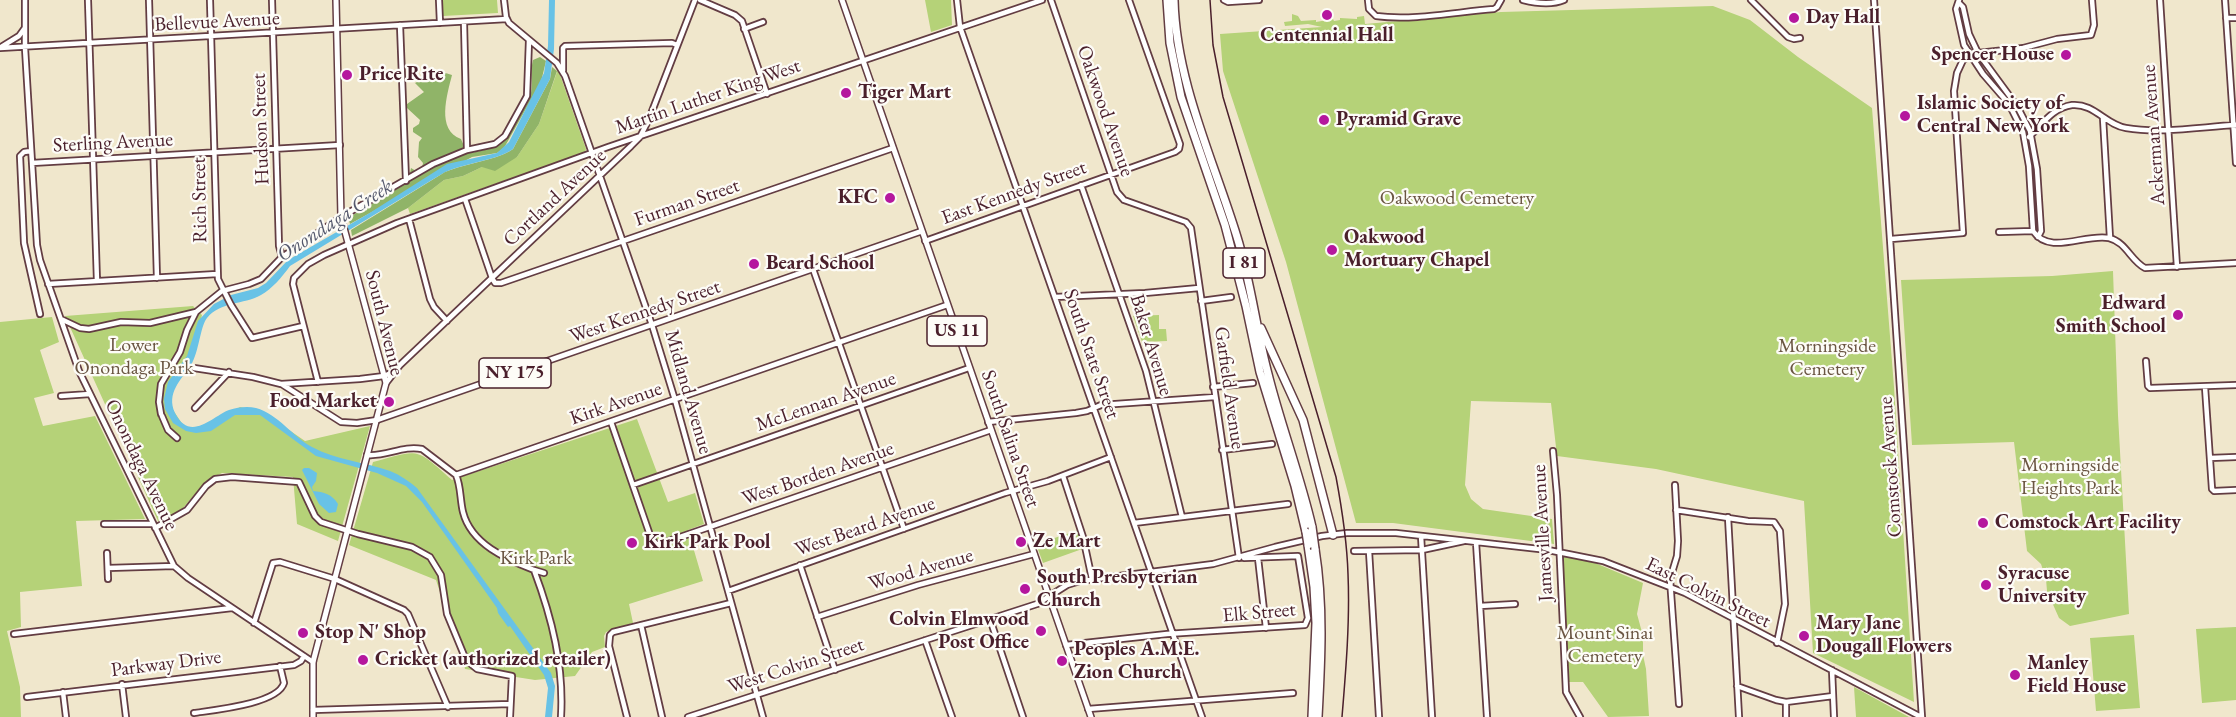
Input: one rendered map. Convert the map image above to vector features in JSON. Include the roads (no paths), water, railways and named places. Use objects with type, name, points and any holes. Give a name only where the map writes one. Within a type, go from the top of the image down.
[{"type":"highway","name":"I 81","points":[[1167,0],[1170,43],[1179,88],[1228,234],[1260,372],[1309,530]]},
{"type":"highway","name":"I 81","points":[[1174,0],[1178,40],[1188,92],[1243,258],[1268,374],[1306,500],[1321,604],[1322,639],[1318,717]]},
{"type":"highway","points":[[1256,319],[1303,420],[1334,535]]},
{"type":"highway","name":"I 81","points":[[1310,717],[1316,623],[1312,547]]},
{"type":"main road","name":"South Avenue","points":[[314,717],[313,662],[386,383],[342,220],[336,0]]},
{"type":"main road","name":"South Salina Street","points":[[842,0],[1091,717]]},
{"type":"main road","name":"West Kennedy Street","points":[[377,420],[922,231]]},
{"type":"street","name":"Onondaga Avenue","points":[[25,0],[24,29],[37,245],[48,284],[79,370],[174,566],[313,662]]},
{"type":"street","points":[[88,0],[96,281]]},
{"type":"street","points":[[149,0],[157,278]]},
{"type":"street","name":"Rich Street","points":[[210,0],[217,274],[223,293],[252,338],[303,326]]},
{"type":"street","name":"Hudson Street","points":[[272,0],[279,246],[282,257]]},
{"type":"street","points":[[439,0],[440,23]]},
{"type":"street","points":[[504,0],[507,19]]},
{"type":"street","name":"Cortland Avenue","points":[[386,383],[393,372],[600,177],[640,136],[649,119],[695,0]]},
{"type":"street","points":[[700,0],[735,15],[744,29],[767,94]]},
{"type":"street","name":"South State Street","points":[[957,0],[960,27],[1202,717]]},
{"type":"street","name":"Martin Luther King West","points":[[303,326],[293,284],[294,278],[298,272],[324,255],[409,219],[592,153],[1042,0]]},
{"type":"street","name":"Oakwood Avenue","points":[[1051,0],[1117,192],[1124,200],[1188,223]]},
{"type":"street","name":"East Kennedy Street","points":[[925,241],[1175,152],[1180,147],[1129,0]]},
{"type":"street","points":[[1224,0],[1259,0]]},
{"type":"street","points":[[1368,0],[1372,13],[1380,16],[1424,16],[1494,9],[1501,0]]},
{"type":"street","points":[[1522,0],[1537,3],[1558,3],[1564,0]]},
{"type":"street","points":[[1751,0],[1788,37],[1800,38]]},
{"type":"street","name":"Comstock Avenue","points":[[1874,0],[1922,717]]},
{"type":"street","points":[[1891,239],[1963,233],[1954,91],[1956,76],[1963,60],[1978,53],[2024,48],[2057,39],[2091,35],[2094,25],[2092,0]]},
{"type":"street","name":"Ackerman Avenue","points":[[2160,0],[2178,267]]},
{"type":"street","points":[[2225,0],[2236,163]]},
{"type":"street","points":[[1959,1],[1963,7],[1969,34],[1978,53],[2018,106],[2031,136],[2037,169],[2041,231],[2038,237]]},
{"type":"street","points":[[1959,1],[1956,9],[1959,26],[1970,56],[2009,104],[2020,126],[2025,141],[2033,231],[2038,237],[2048,242],[2110,238],[2122,244],[2140,266],[2145,268],[2236,263]]},
{"type":"street","points":[[2226,18],[2236,18]]},
{"type":"street","name":"Bellevue Avenue","points":[[0,48],[507,19]]},
{"type":"street","name":"Midland Avenue","points":[[507,19],[563,71],[652,325],[763,717]]},
{"type":"street","points":[[464,22],[468,150]]},
{"type":"street","points":[[744,29],[763,22]]},
{"type":"street","points":[[400,25],[406,181]]},
{"type":"street","points":[[0,48],[12,42],[24,29]]},
{"type":"street","points":[[61,319],[80,328],[89,329],[121,322],[150,324],[196,312],[223,293],[261,279],[282,257],[447,157],[468,150],[489,147],[498,142],[505,136],[527,96],[529,39]]},
{"type":"street","points":[[563,71],[563,48],[565,46],[672,43],[677,45]]},
{"type":"street","points":[[2025,141],[2054,112],[2067,106],[2086,106],[2112,125],[2122,128],[2141,130],[2235,125]]},
{"type":"street","points":[[2103,118],[2110,238]]},
{"type":"street","name":"Sterling Avenue","points":[[32,163],[340,145]]},
{"type":"street","name":"Furman Street","points":[[492,278],[495,283],[506,282],[893,148]]},
{"type":"street","points":[[31,151],[24,152],[20,156],[24,243],[40,314]]},
{"type":"street","name":"Baker Avenue","points":[[1081,185],[1139,346],[1182,517]]},
{"type":"street","points":[[465,199],[492,278]]},
{"type":"street","points":[[409,219],[430,298],[434,307],[447,321]]},
{"type":"street","name":"Garfield Avenue","points":[[1188,223],[1193,238],[1239,558]]},
{"type":"street","points":[[1999,232],[2033,231]]},
{"type":"street","points":[[813,269],[904,529]]},
{"type":"street","points":[[48,284],[217,274]]},
{"type":"street","points":[[1055,297],[1199,288]]},
{"type":"street","points":[[1201,302],[1231,297]]},
{"type":"street","name":"Kirk Avenue","points":[[456,475],[947,305]]},
{"type":"street","points":[[177,438],[168,430],[161,415],[159,402],[161,384],[180,352],[196,312]]},
{"type":"street","points":[[303,326],[318,382]]},
{"type":"street","points":[[2146,361],[2150,388],[2236,385]]},
{"type":"street","points":[[194,368],[229,372],[281,384],[384,376],[393,372]]},
{"type":"street","name":"McLennan Avenue","points":[[633,485],[969,368]]},
{"type":"street","points":[[195,408],[229,372]]},
{"type":"street","points":[[1213,387],[1253,383]]},
{"type":"street","name":"West Kennedy Street","points":[[281,384],[340,422],[357,423],[377,420]]},
{"type":"street","points":[[2205,387],[2212,490],[2236,490]]},
{"type":"street","points":[[61,396],[90,394]]},
{"type":"street","points":[[988,422],[1077,413],[1101,405],[1215,397]]},
{"type":"street","points":[[611,422],[633,485]]},
{"type":"street","name":"West Borden Avenue","points":[[633,485],[651,538],[655,544],[660,545],[991,430]]},
{"type":"street","points":[[1222,450],[1272,444]]},
{"type":"street","points":[[367,457],[415,447],[422,449],[456,475],[463,514],[473,533],[492,550],[544,573]]},
{"type":"street","name":"Jamesville Avenue","points":[[1553,451],[1566,692],[1580,717]]},
{"type":"street","name":"West Beard Avenue","points":[[728,591],[1111,457]]},
{"type":"street","points":[[2210,458],[2236,457]]},
{"type":"street","points":[[1062,476],[1083,537],[1092,579]]},
{"type":"street","points":[[104,524],[154,526],[187,510],[211,481],[223,477],[299,482],[318,520],[348,531],[412,547],[430,557],[441,575],[447,614],[466,660],[477,669],[512,675],[510,717]]},
{"type":"street","points":[[1675,485],[1677,548],[1670,579],[1679,704]]},
{"type":"street","points":[[1134,523],[1288,504]]},
{"type":"street","points":[[1676,510],[1748,521],[1774,522],[1778,525],[1785,604],[1777,643]]},
{"type":"street","points":[[1728,517],[1739,717]]},
{"type":"street","name":"East Colvin Street","points":[[1049,597],[1073,583],[1213,564],[1269,548],[1334,535],[1370,532],[1559,551],[1603,561],[1671,587],[1922,717]]},
{"type":"street","points":[[1421,536],[1432,717]]},
{"type":"street","name":"East Colvin Street","points":[[1354,551],[1422,550],[1466,541]]},
{"type":"street","points":[[1476,542],[1487,717]]},
{"type":"street","points":[[1269,548],[1270,557]]},
{"type":"street","points":[[1369,551],[1379,717]]},
{"type":"street","points":[[107,553],[108,579]]},
{"type":"street","name":"Wood Avenue","points":[[817,617],[918,585],[1034,554]]},
{"type":"street","name":"East Colvin Street","points":[[1239,558],[1298,556],[1308,618]]},
{"type":"street","points":[[1257,558],[1266,628]]},
{"type":"street","points":[[254,623],[273,563],[280,562],[335,579],[404,610],[408,614],[448,707]]},
{"type":"street","points":[[800,565],[835,669]]},
{"type":"street","points":[[108,567],[174,566]]},
{"type":"street","points":[[534,570],[556,640],[562,682],[561,717]]},
{"type":"street","name":"West Colvin Street","points":[[688,717],[1037,604],[1049,597]]},
{"type":"street","points":[[627,717],[609,646],[610,635],[731,603]]},
{"type":"street","points":[[1480,606],[1515,604]]},
{"type":"street","points":[[14,634],[232,608]]},
{"type":"street","name":"Elk Street","points":[[1066,645],[1172,634],[1301,626],[1307,623],[1308,618]]},
{"type":"street","points":[[990,619],[1023,717]]},
{"type":"street","points":[[641,625],[662,717]]},
{"type":"street","points":[[925,640],[950,717]]},
{"type":"street","name":"Parkway Drive","points":[[27,697],[280,666],[299,663],[304,656]]},
{"type":"street","points":[[194,713],[239,706],[279,692],[284,683],[280,666]]},
{"type":"street","points":[[1832,670],[1834,717]]},
{"type":"street","points":[[122,684],[126,717]]},
{"type":"street","points":[[1737,686],[1786,702],[1833,696]]},
{"type":"street","points":[[63,692],[66,717]]},
{"type":"street","points":[[1088,709],[1293,693]]},
{"type":"street","points":[[1786,702],[1786,717]]},
{"type":"street","points":[[313,710],[510,704]]},
{"type":"water","points":[[549,0],[555,0],[554,49],[550,79],[513,149],[499,156],[445,172],[290,266],[277,282],[261,295],[225,306],[213,313],[205,322],[194,360],[176,387],[172,399],[175,413],[181,422],[194,427],[229,410],[243,407],[256,408],[271,415],[312,447],[331,455],[390,471],[417,488],[551,673],[555,686],[552,717],[545,717],[548,688],[544,675],[510,626],[508,627],[498,613],[497,608],[422,502],[406,486],[377,473],[316,456],[260,415],[235,415],[211,431],[196,433],[186,431],[173,423],[165,409],[164,399],[168,382],[187,356],[198,321],[214,304],[231,295],[258,288],[266,283],[288,260],[368,214],[447,164],[497,153],[509,142],[544,73],[548,46]]},
{"type":"water","points":[[304,468],[317,473],[312,487],[313,491],[333,498],[338,504],[336,512],[329,513],[319,504],[302,470]]},
{"type":"railway","points":[[1210,0],[1213,45],[1223,97],[1336,477],[1345,537],[1348,592],[1342,717]]},
{"type":"place","name":"Centennial Hall","points":[[1327,15]]},
{"type":"place","name":"Day Hall","points":[[1794,18]]},
{"type":"place","name":"Spencer House","points":[[2066,55]]},
{"type":"place","name":"Price Rite","points":[[347,75]]},
{"type":"place","name":"Tiger Mart","points":[[846,93]]},
{"type":"place","name":"Islamic Society of Central New York","points":[[1905,116]]},
{"type":"place","name":"Pyramid Grave","points":[[1324,120]]},
{"type":"place","name":"KFC","points":[[890,198]]},
{"type":"place","name":"Oakwood Mortuary Chapel","points":[[1332,250]]},
{"type":"place","name":"Beard School","points":[[754,264]]},
{"type":"place","name":"Edward Smith School","points":[[2178,315]]},
{"type":"place","name":"Food Market","points":[[389,402]]},
{"type":"place","name":"Comstock Art Facility","points":[[1983,523]]},
{"type":"place","name":"Ze Mart","points":[[1021,542]]},
{"type":"place","name":"Kirk Park Pool","points":[[632,543]]},
{"type":"place","name":"Syracuse University","points":[[1986,585]]},
{"type":"place","name":"South Presbyterian Church","points":[[1025,589]]},
{"type":"place","name":"Colvin Elmwood Post Office","points":[[1041,631]]},
{"type":"place","name":"Stop N' Shop","points":[[303,633]]},
{"type":"place","name":"Mary Jane Dougall Flowers","points":[[1804,636]]},
{"type":"place","name":"Cricket (authorized retailer)","points":[[363,660]]},
{"type":"place","name":"Peoples A.M.E. Zion Church","points":[[1062,661]]},
{"type":"place","name":"Manley Field House","points":[[2015,675]]},
{"type":"park label","name":"Oakwood Cemetery","points":[[1457,199]]},
{"type":"park label","name":"Lower Onondaga Park","points":[[134,358]]},
{"type":"park label","name":"Morningside Cemetery","points":[[1827,358]]},
{"type":"park label","name":"Morningside Heights Park","points":[[2070,478]]},
{"type":"park label","name":"Kirk Park","points":[[536,559]]},
{"type":"park label","name":"Mount Sinai Cemetery","points":[[1605,646]]},
{"type":"water label","name":"Onondaga Creek","points":[[335,221]]}]
